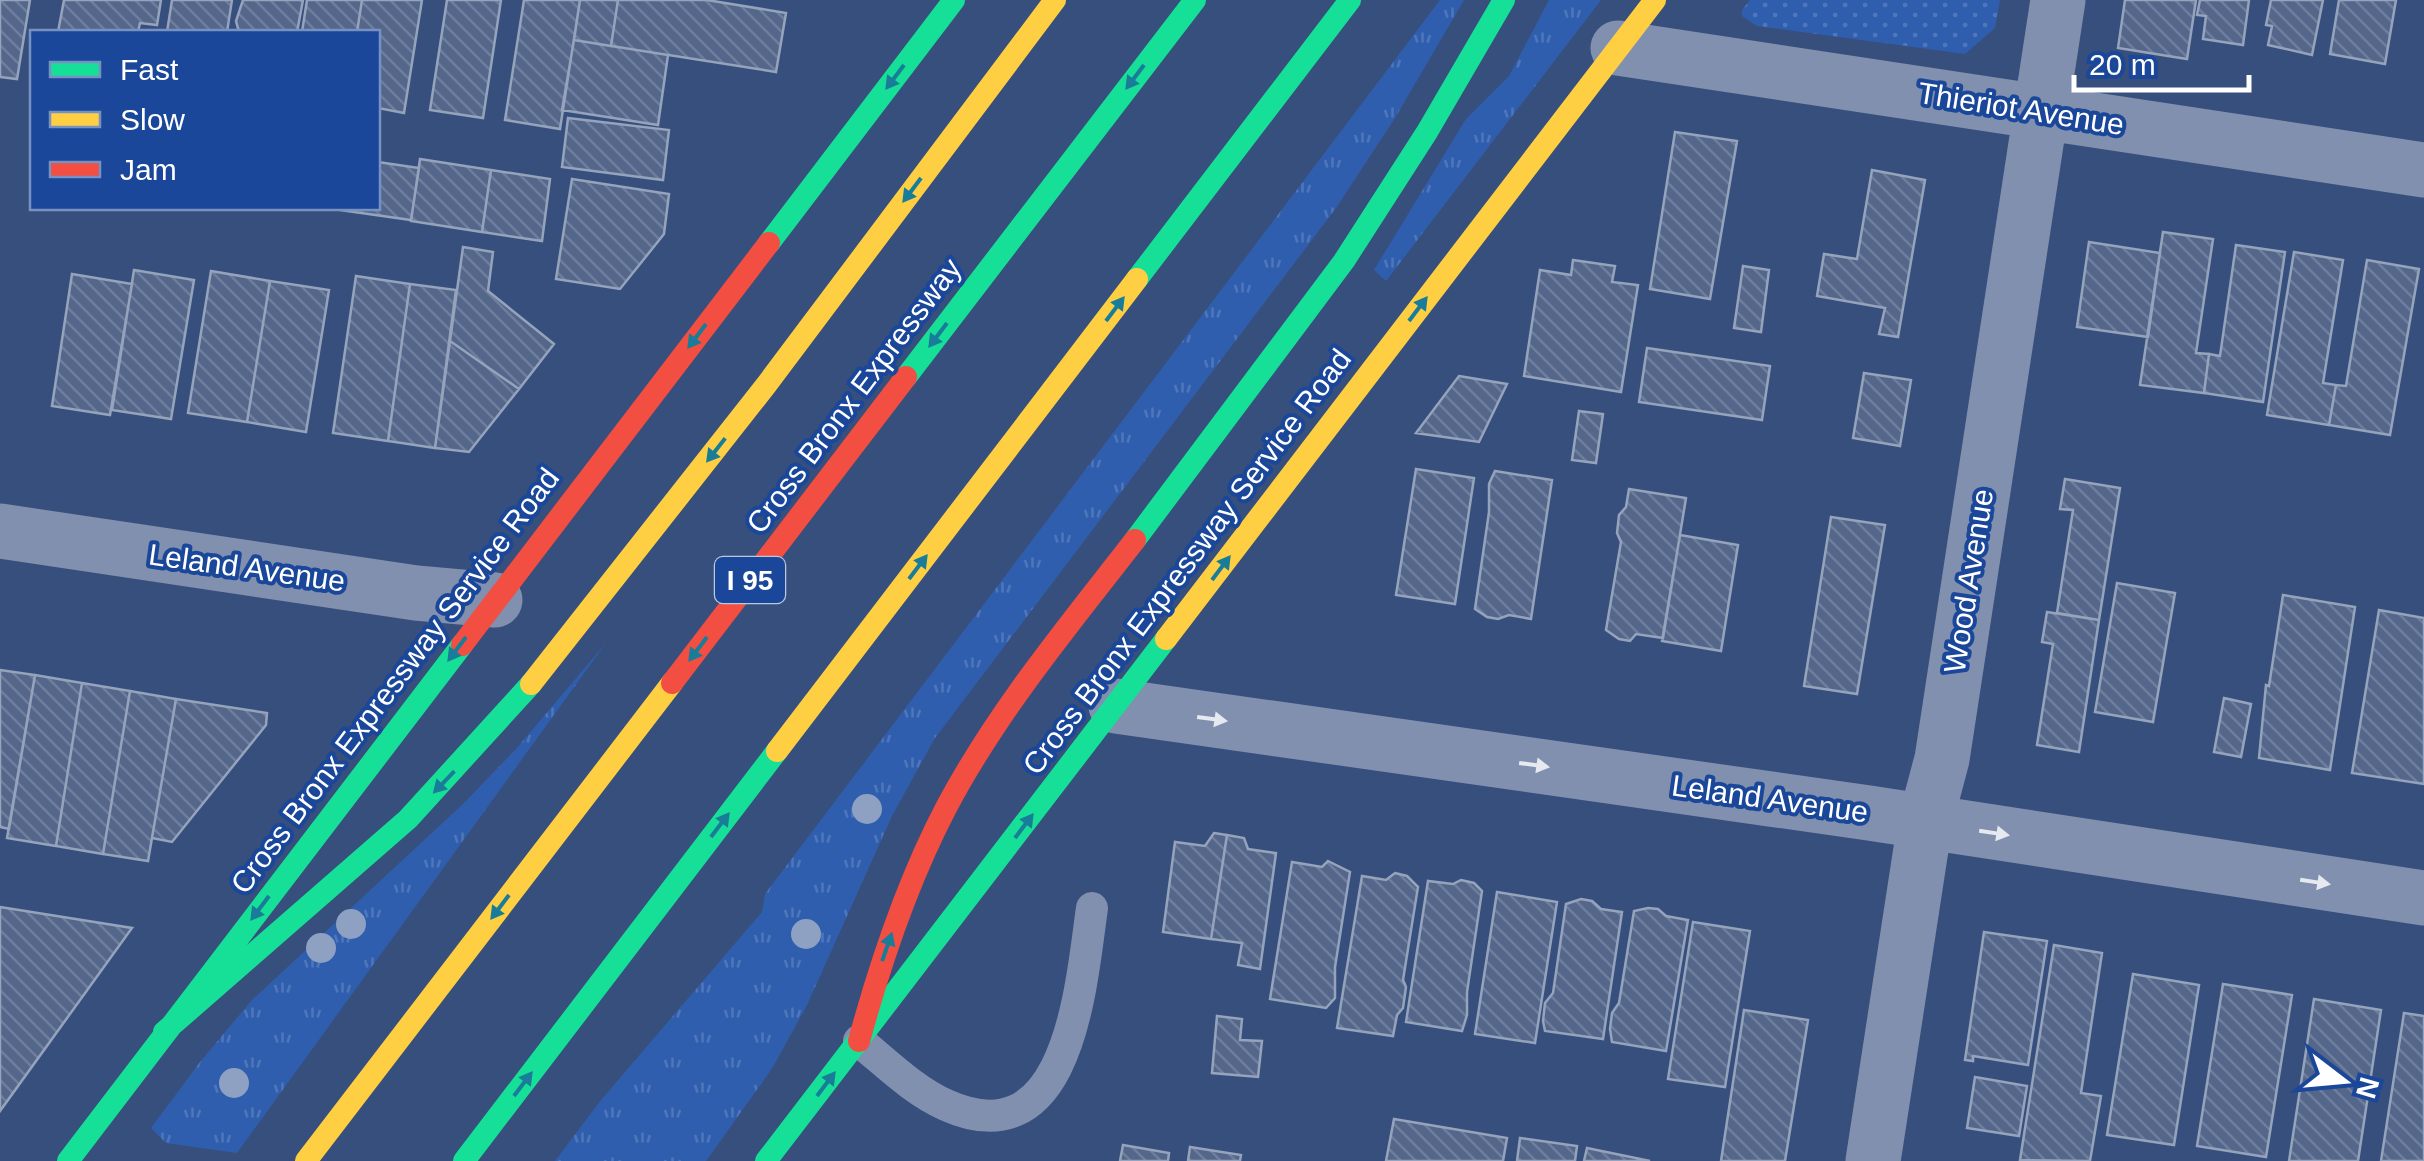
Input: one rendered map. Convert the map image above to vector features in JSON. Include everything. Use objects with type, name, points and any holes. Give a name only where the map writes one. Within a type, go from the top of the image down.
[{"type":"main road","name":"Cross Bronx Expressway Service Road","points":[[68,1161],[954,0]]},
{"type":"main road","points":[[164,1032],[408,819],[512,708],[767,384],[1054,0]]},
{"type":"main road","name":"Cross Bronx Expressway","points":[[306,1161],[1194,0]]},
{"type":"main road","points":[[464,1161],[1350,0]]},
{"type":"main road","points":[[859,1041],[876,978],[906,896],[970,766],[1028,679],[1273,358],[1372,220],[1428,133],[1504,0]]},
{"type":"main road","name":"Cross Bronx Expressway Service Road","points":[[766,1161],[1655,0]]},
{"type":"street","name":"Wood Avenue","points":[[1873,1161],[1925,823],[1942,758],[2058,0]]},
{"type":"street","name":"Thieriot Avenue","points":[[1618,48],[2424,170]]},
{"type":"street","name":"Leland Avenue","points":[[0,531],[416,593],[495,600]]},
{"type":"street","name":"Leland Avenue","points":[[1116,706],[2424,898]]},
{"type":"lane","points":[[859,1041],[923,1092],[949,1107],[995,1114],[1023,1106],[1053,1075],[1069,1042],[1092,908]]},
{"type":"green space","points":[[1440,0],[1464,0],[1395,118],[1336,208],[935,738],[892,816],[807,1005],[773,1067],[706,1161],[555,1161],[601,1100],[762,912],[765,894]]},
{"type":"green space","points":[[1549,0],[1601,0],[1386,281],[1374,270],[1466,119],[1509,76]]},
{"type":"green space","points":[[1750,0],[2000,0],[1995,28],[1965,54],[1757,26],[1742,16]]},
{"type":"green space","points":[[606,643],[237,1153],[166,1143],[151,1128],[252,1000],[464,803],[516,749]]},
{"type":"building","points":[[0,0],[30,0],[17,79],[0,77]]},
{"type":"building","points":[[64,0],[161,0],[157,25],[140,23],[138,30],[58,30]]},
{"type":"building","points":[[172,0],[232,0],[227,30],[167,30]]},
{"type":"building","points":[[243,0],[303,0],[297,30],[238,30],[236,21]]},
{"type":"building","points":[[307,0],[362,0],[357,30],[302,30]]},
{"type":"building","points":[[362,0],[422,0],[404,113],[380,108],[380,30],[357,30]]},
{"type":"building","points":[[447,0],[501,0],[483,118],[430,110]]},
{"type":"building","points":[[524,0],[580,0],[560,129],[505,120]]},
{"type":"building","points":[[580,0],[618,0],[611,46],[574,40]]},
{"type":"building","points":[[618,0],[707,0],[786,13],[776,72],[611,46]]},
{"type":"building","points":[[2125,0],[2196,0],[2187,59],[2118,48]]},
{"type":"building","points":[[2200,0],[2249,0],[2243,45],[2203,39],[2206,16],[2197,15]]},
{"type":"building","points":[[2271,0],[2323,0],[2312,55],[2268,45],[2272,26],[2266,25]]},
{"type":"building","points":[[2339,0],[2396,0],[2385,64],[2330,54]]},
{"type":"building","points":[[574,40],[668,55],[658,125],[562,110]]},
{"type":"building","points":[[568,118],[669,130],[663,180],[562,167]]},
{"type":"building","points":[[1675,132],[1737,141],[1710,299],[1650,289]]},
{"type":"building","points":[[420,159],[491,170],[482,232],[411,221]]},
{"type":"building","points":[[380,162],[419,168],[411,220],[340,210],[380,210]]},
{"type":"building","points":[[491,170],[550,179],[542,241],[482,232]]},
{"type":"building","points":[[1872,170],[1925,180],[1898,337],[1879,334],[1885,308],[1817,296],[1824,254],[1857,259]]},
{"type":"building","points":[[572,179],[669,194],[664,234],[620,289],[556,279]]},
{"type":"building","points":[[2163,232],[2213,239],[2196,353],[2209,354],[2204,393],[2140,385]]},
{"type":"building","points":[[2089,242],[2160,253],[2148,337],[2077,327]]},
{"type":"building","points":[[2236,245],[2285,252],[2263,402],[2204,393],[2209,354],[2220,356]]},
{"type":"building","points":[[463,247],[493,252],[488,291],[554,344],[519,389],[450,341]]},
{"type":"building","points":[[2294,252],[2343,260],[2323,383],[2336,385],[2329,425],[2267,415]]},
{"type":"building","points":[[1573,260],[1615,266],[1612,282],[1638,285],[1621,392],[1524,376],[1540,270],[1571,275]]},
{"type":"building","points":[[2367,260],[2419,269],[2390,435],[2329,425],[2336,385],[2346,386]]},
{"type":"building","points":[[1743,266],[1769,270],[1761,332],[1734,328]]},
{"type":"building","points":[[134,270],[194,280],[171,419],[112,410]]},
{"type":"building","points":[[211,271],[270,281],[247,422],[188,413]]},
{"type":"building","points":[[72,274],[132,284],[110,415],[52,406]]},
{"type":"building","points":[[356,276],[410,284],[388,441],[333,433]]},
{"type":"building","points":[[270,281],[329,290],[306,432],[247,422]]},
{"type":"building","points":[[410,284],[456,290],[435,448],[388,441]]},
{"type":"building","points":[[450,341],[519,389],[469,452],[435,448]]},
{"type":"building","points":[[1647,348],[1770,366],[1762,420],[1639,402]]},
{"type":"building","points":[[1864,373],[1911,380],[1900,446],[1853,438]]},
{"type":"building","points":[[1459,376],[1507,384],[1479,442],[1416,433]]},
{"type":"building","points":[[1579,411],[1603,414],[1596,463],[1572,460]]},
{"type":"building","points":[[1416,469],[1474,478],[1455,604],[1396,595]]},
{"type":"building","points":[[1495,471],[1552,480],[1531,619],[1509,615],[1498,619],[1475,609],[1489,512],[1489,484]]},
{"type":"building","points":[[2065,479],[2120,488],[2099,620],[2057,613],[2073,510],[2060,509]]},
{"type":"building","points":[[1629,489],[1686,498],[1663,638],[1636,634],[1630,641],[1606,630],[1621,542],[1617,533],[1619,515],[1626,507]]},
{"type":"building","points":[[1831,517],[1885,525],[1857,694],[1804,686]]},
{"type":"building","points":[[1680,535],[1738,545],[1721,651],[1662,641]]},
{"type":"building","points":[[2117,583],[2175,593],[2153,722],[2095,712]]},
{"type":"building","points":[[2283,595],[2355,607],[2330,770],[2259,758],[2266,685],[2269,686]]},
{"type":"building","points":[[2379,610],[2424,618],[2424,784],[2352,773]]},
{"type":"building","points":[[2047,612],[2099,620],[2079,752],[2037,745],[2053,644],[2042,642]]},
{"type":"building","points":[[0,670],[35,675],[9,829],[0,827]]},
{"type":"building","points":[[35,675],[82,683],[56,846],[7,838]]},
{"type":"building","points":[[82,683],[130,691],[103,854],[56,846]]},
{"type":"building","points":[[130,691],[176,699],[148,861],[103,854]]},
{"type":"building","points":[[2224,698],[2251,704],[2241,757],[2214,752]]},
{"type":"building","points":[[176,699],[267,713],[266,725],[172,842],[152,838]]},
{"type":"building","points":[[1214,833],[1227,835],[1211,939],[1163,932],[1175,842],[1205,846]]},
{"type":"building","points":[[1227,835],[1244,838],[1248,849],[1276,853],[1260,969],[1238,965],[1242,943],[1211,939]]},
{"type":"building","points":[[1328,861],[1350,872],[1335,967],[1335,998],[1326,1008],[1270,999],[1292,862],[1322,867]]},
{"type":"building","points":[[1395,873],[1407,876],[1418,887],[1403,980],[1403,1008],[1397,1015],[1393,1036],[1337,1028],[1362,876],[1386,880]]},
{"type":"building","points":[[1461,880],[1474,883],[1482,891],[1462,1031],[1406,1022],[1428,881],[1453,884]]},
{"type":"building","points":[[1497,892],[1557,902],[1535,1043],[1475,1034]]},
{"type":"building","points":[[1581,899],[1592,901],[1601,909],[1622,912],[1603,1039],[1545,1031],[1543,1021],[1545,1003],[1553,993],[1566,904]]},
{"type":"building","points":[[0,907],[132,928],[0,1111]]},
{"type":"building","points":[[1648,908],[1688,920],[1666,1051],[1612,1042],[1610,1029],[1612,1013],[1619,1003],[1634,911]]},
{"type":"building","points":[[1693,922],[1750,931],[1725,1087],[1668,1079]]},
{"type":"building","points":[[1984,932],[2047,941],[2028,1065],[1973,1056],[1973,1061],[1965,1060]]},
{"type":"building","points":[[2054,945],[2102,953],[2081,1093],[2101,1096],[2090,1161],[2020,1160]]},
{"type":"building","points":[[2133,974],[2199,985],[2174,1145],[2107,1135]]},
{"type":"building","points":[[2223,984],[2292,995],[2266,1157],[2197,1146]]},
{"type":"building","points":[[2314,999],[2381,1010],[2358,1161],[2289,1161]]},
{"type":"building","points":[[1744,1010],[1808,1020],[1785,1161],[1721,1161]]},
{"type":"building","points":[[2404,1013],[2424,1016],[2424,1161],[2381,1161]]},
{"type":"building","points":[[1217,1016],[1242,1019],[1240,1040],[1262,1041],[1258,1077],[1212,1073]]},
{"type":"building","points":[[1975,1077],[2027,1086],[2019,1136],[1967,1128]]},
{"type":"building","points":[[1394,1119],[1507,1138],[1503,1161],[1386,1161]]},
{"type":"building","points":[[1520,1138],[1577,1146],[1575,1161],[1517,1161]]},
{"type":"building","points":[[1123,1145],[1169,1153],[1168,1161],[1120,1161]]},
{"type":"building","points":[[1190,1147],[1241,1155],[1240,1161],[1188,1161]]},
{"type":"building","points":[[1587,1148],[1650,1161],[1584,1161]]},
{"type":"traffic: fast","points":[[769,243],[954,0]]},
{"type":"traffic: fast","points":[[906,377],[1195,0]]},
{"type":"traffic: fast","points":[[1137,279],[1350,0]]},
{"type":"traffic: fast","points":[[1135,540],[1344,261],[1427,132],[1504,0]]},
{"type":"traffic: fast","points":[[766,1161],[1166,639]]},
{"type":"traffic: fast","points":[[68,1161],[462,645]]},
{"type":"traffic: fast","points":[[164,1032],[408,819],[531,684]]},
{"type":"traffic: fast","points":[[464,1161],[777,751]]},
{"type":"traffic: slow","points":[[531,684],[767,384],[1055,0]]},
{"type":"traffic: slow","points":[[1166,639],[1655,0]]},
{"type":"traffic: slow","points":[[777,751],[1137,279]]},
{"type":"traffic: slow","points":[[306,1161],[672,683]]},
{"type":"traffic: jam","points":[[462,645],[769,243]]},
{"type":"traffic: jam","points":[[672,683],[906,377]]},
{"type":"traffic: jam","points":[[859,1041],[897,921],[947,806],[1011,702],[1135,540]]}]
